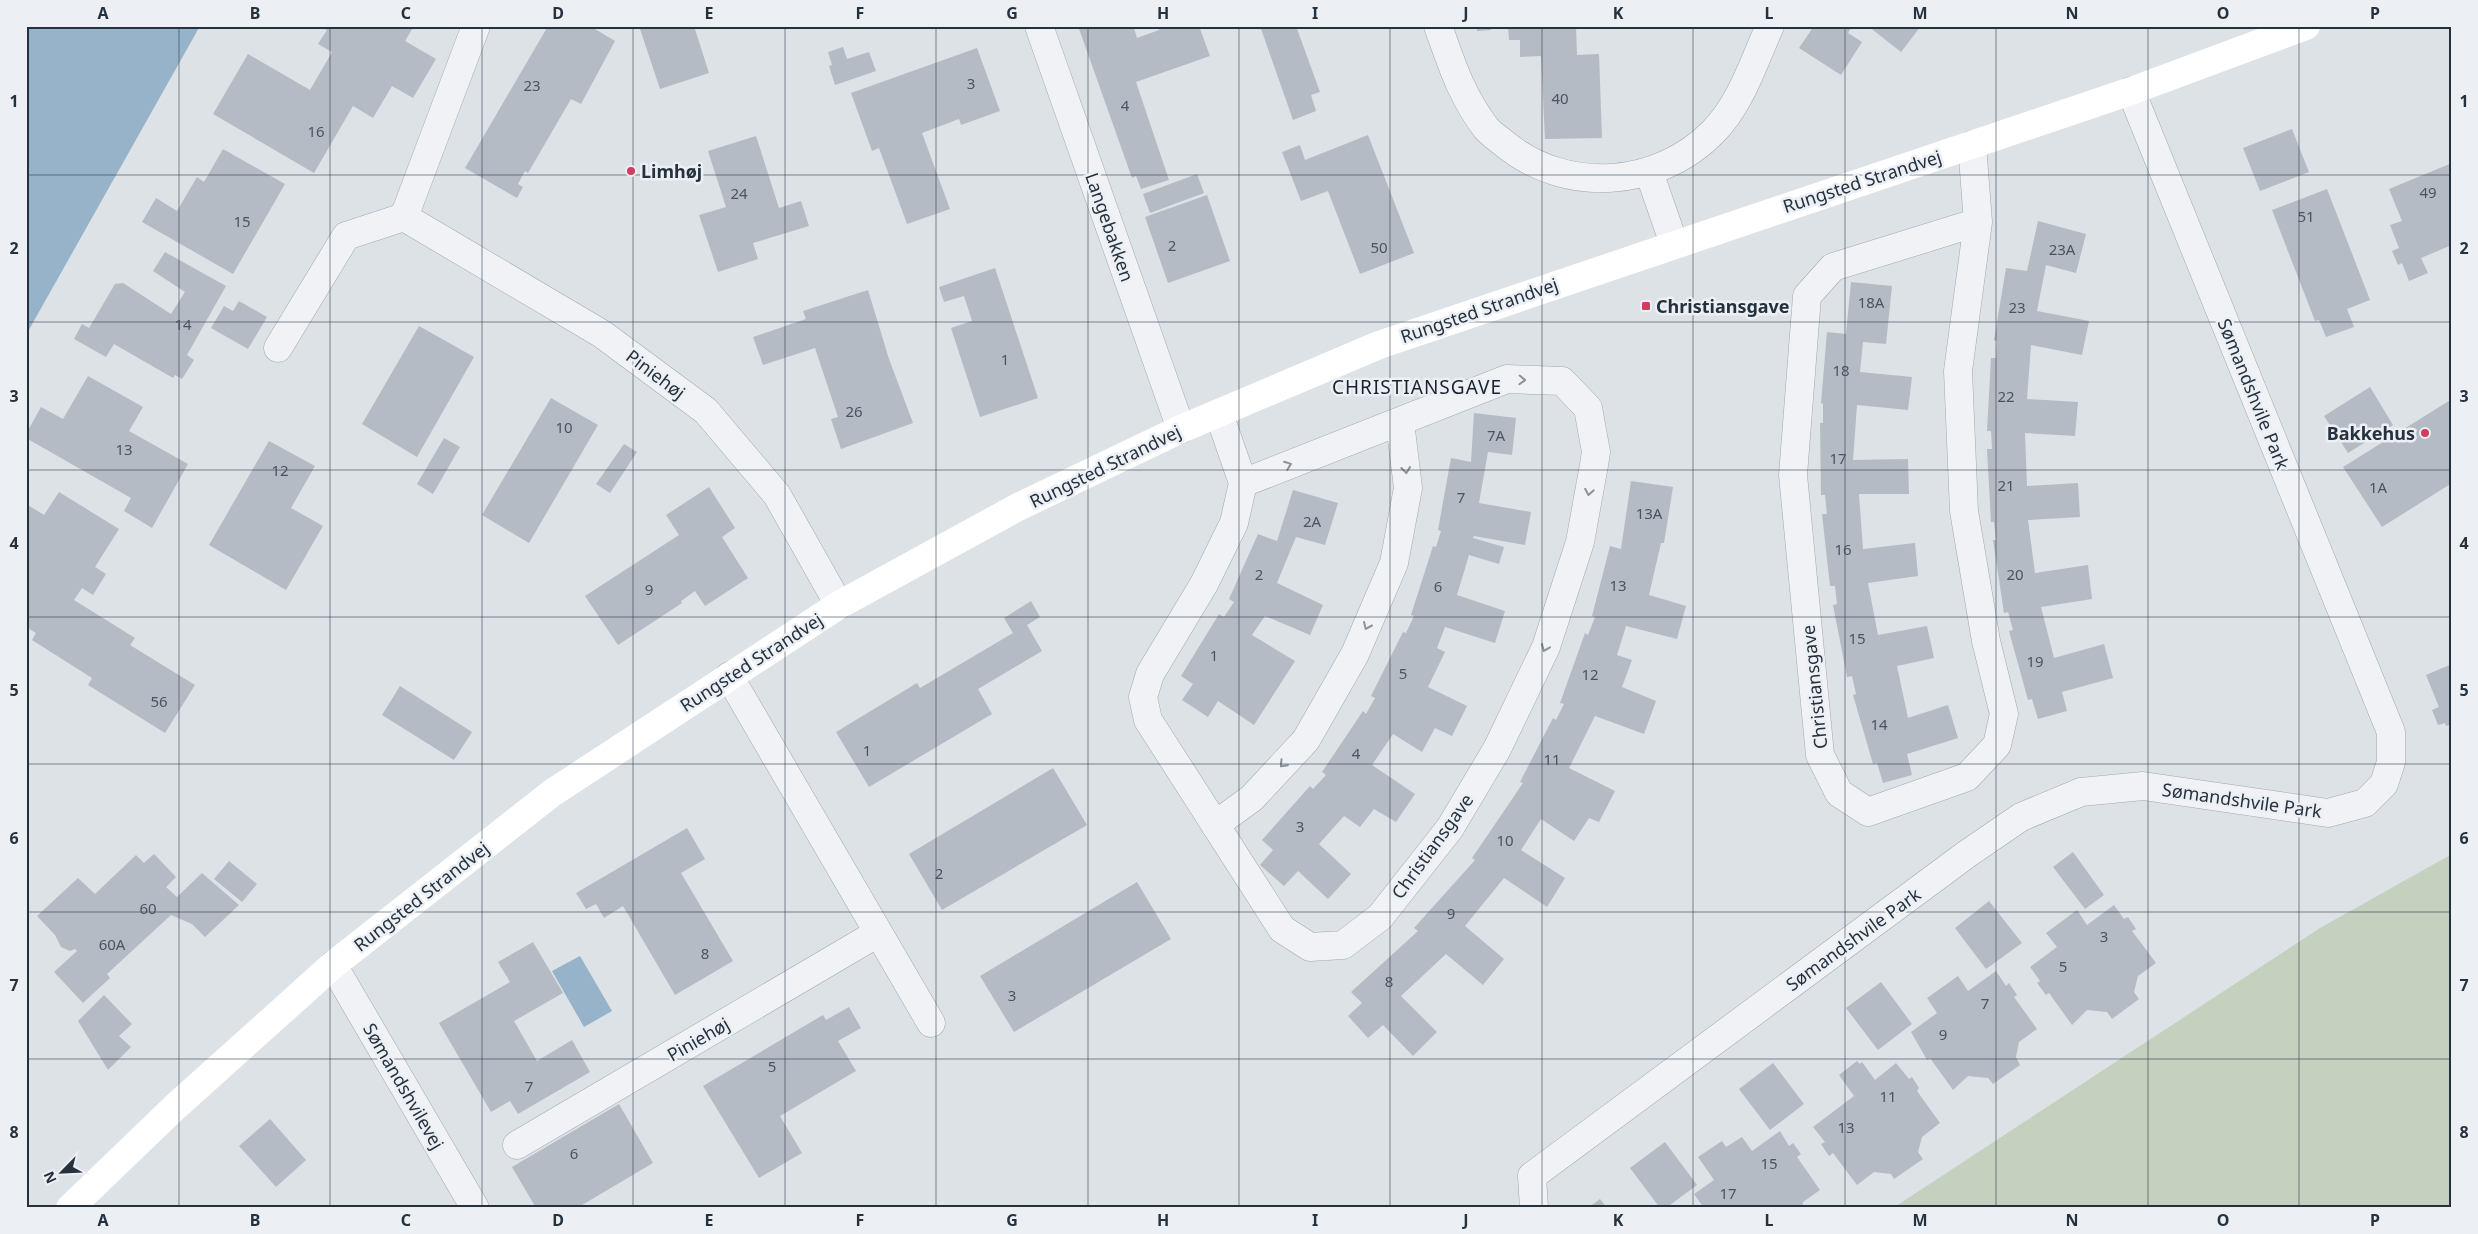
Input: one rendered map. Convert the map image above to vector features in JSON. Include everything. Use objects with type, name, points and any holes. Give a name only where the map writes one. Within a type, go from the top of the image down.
[{"type":"main road","name":"Rungsted Strandvej","points":[[70,1208],[175,1107],[333,965],[552,793],[838,605],[1018,507],[1181,429],[1378,345],[2132,91],[2306,26]]},
{"type":"street","points":[[278,348],[346,236],[404,217],[476,26]]},
{"type":"street","name":"Langebakken","points":[[1038,26],[1181,429]]},
{"type":"street","points":[[1438,26],[1462,93],[1488,130],[1522,158],[1562,175],[1606,180],[1649,172],[1684,156],[1713,132],[1736,101],[1770,26]]},
{"type":"street","name":"Sømandshvile Park","points":[[1534,1208],[1532,1176],[1967,854],[2022,817],[2080,792],[2143,786],[2328,813],[2365,803],[2384,784],[2391,762],[2391,732],[2132,91]]},
{"type":"street","name":"Christiansgave","points":[[1972,145],[1978,222],[1958,371],[1964,511],[1986,641],[2004,714],[1997,745],[1967,777],[1868,812],[1839,793],[1820,754],[1793,475],[1807,296],[1833,267],[1978,222]]},
{"type":"street","points":[[1649,172],[1674,244]]},
{"type":"street","name":"Piniehøj","points":[[404,217],[602,334],[706,411],[777,495],[838,605]]},
{"type":"street","name":"Christiansgave","points":[[1508,379],[1562,381],[1588,408],[1596,452],[1594,465],[1580,542],[1546,647],[1497,749],[1450,828],[1380,917],[1342,945],[1310,947],[1282,929],[1148,720],[1143,696],[1150,674],[1204,584],[1234,523],[1243,483],[1508,379]]},
{"type":"street","points":[[1219,414],[1243,483]]},
{"type":"street","points":[[1215,825],[1252,798],[1306,740],[1355,654],[1394,563],[1408,488],[1400,422]]},
{"type":"street","points":[[729,676],[931,1023]]},
{"type":"street","name":"Piniehøj","points":[[517,1145],[878,933]]},
{"type":"street","name":"Sømandshvilevej","points":[[333,965],[474,1208]]},
{"type":"green space","points":[[2452,854],[2452,1208],[1893,1208],[2320,928]]},
{"type":"water","points":[[26,26],[200,26],[26,335]]},
{"type":"water","points":[[580,956],[612,1011],[584,1027],[552,971]]},
{"type":"building","points":[[320,26],[414,26],[405,41],[436,59],[413,98],[392,86],[373,118],[353,106],[314,173],[213,114],[248,54],[310,90],[332,52],[318,44],[327,30]]},
{"type":"building","points":[[548,26],[590,26],[615,41],[581,104],[571,99],[528,173],[525,171],[518,184],[523,187],[517,198],[465,168]]},
{"type":"building","points":[[639,26],[694,26],[709,73],[660,89]]},
{"type":"building","points":[[1078,26],[1138,26],[1134,28],[1137,38],[1159,30],[1161,26],[1199,26],[1210,56],[1136,82],[1169,180],[1141,189],[1136,176],[1132,178]]},
{"type":"building","points":[[1260,26],[1296,26],[1320,92],[1311,95],[1316,111],[1293,120]]},
{"type":"building","points":[[1477,26],[1491,26],[1491,30],[1477,31]]},
{"type":"building","points":[[1508,26],[1576,26],[1577,55],[1599,54],[1602,138],[1545,139],[1541,56],[1520,57],[1520,40],[1509,40]]},
{"type":"building","points":[[1814,26],[1852,26],[1848,33],[1862,42],[1841,75],[1799,48]]},
{"type":"building","points":[[1868,26],[1921,26],[1901,52]]},
{"type":"building","points":[[843,47],[847,59],[869,52],[876,71],[835,85],[829,66],[832,65],[828,52]]},
{"type":"building","points":[[977,48],[1000,111],[961,125],[959,119],[922,133],[950,209],[907,224],[879,148],[872,151],[851,93]]},
{"type":"building","points":[[2292,129],[2309,172],[2260,191],[2243,148]]},
{"type":"building","points":[[1368,135],[1414,253],[1360,274],[1328,191],[1301,201],[1282,152],[1300,145],[1305,160]]},
{"type":"building","points":[[756,136],[779,208],[801,201],[809,226],[753,243],[758,259],[718,272],[699,215],[726,207],[708,151]]},
{"type":"building","points":[[223,149],[285,184],[233,274],[142,222],[156,198],[177,211],[197,177],[204,182]]},
{"type":"building","points":[[2452,163],[2452,245],[2421,258],[2428,273],[2409,281],[2402,263],[2398,265],[2392,251],[2399,248],[2390,225],[2402,221],[2389,189]]},
{"type":"building","points":[[1197,174],[1204,193],[1150,213],[1143,194]]},
{"type":"building","points":[[2327,189],[2370,300],[2347,309],[2354,327],[2326,337],[2319,320],[2315,321],[2272,210]]},
{"type":"building","points":[[1207,195],[1230,261],[1168,283],[1145,217]]},
{"type":"building","points":[[2038,221],[2086,234],[2076,273],[2046,265],[2037,311],[2089,321],[2082,355],[2031,345],[2027,399],[2078,402],[2075,436],[2025,433],[2027,486],[2078,483],[2080,517],[2028,520],[2035,573],[2088,565],[2092,599],[2041,607],[2054,658],[2104,644],[2113,678],[2062,692],[2067,711],[2038,719],[2032,699],[2028,700],[2009,631],[2013,630],[2008,612],[2004,613],[1993,540],[1996,540],[1994,522],[1991,522],[1987,449],[1992,449],[1991,431],[1987,431],[1991,358],[1996,358],[1997,341],[1994,340],[2006,268],[2027,271]]},
{"type":"building","points":[[165,252],[226,286],[187,355],[194,360],[182,379],[175,375],[173,378],[114,344],[106,357],[74,339],[82,324],[89,328],[115,284],[123,283],[171,314],[185,292],[153,271]]},
{"type":"building","points":[[995,268],[1038,398],[980,417],[951,328],[972,321],[964,296],[944,302],[939,287]]},
{"type":"building","points":[[1851,282],[1892,286],[1886,344],[1863,342],[1860,372],[1912,377],[1908,410],[1857,405],[1853,460],[1908,459],[1909,494],[1859,494],[1863,549],[1915,543],[1918,576],[1868,583],[1878,635],[1927,626],[1934,658],[1897,666],[1908,718],[1948,705],[1958,738],[1907,754],[1912,775],[1883,783],[1877,763],[1873,764],[1853,695],[1856,694],[1852,676],[1847,677],[1833,605],[1837,604],[1835,586],[1830,586],[1822,514],[1827,514],[1825,495],[1821,495],[1820,423],[1823,423],[1823,404],[1821,403],[1827,332],[1846,334]]},
{"type":"building","points":[[868,290],[889,359],[913,423],[841,449],[831,419],[838,417],[815,348],[763,365],[753,337],[806,319],[803,311]]},
{"type":"building","points":[[239,301],[267,317],[248,349],[211,328],[224,306],[233,311]]},
{"type":"building","points":[[419,326],[474,357],[417,457],[362,424]]},
{"type":"building","points":[[88,376],[143,407],[129,431],[188,464],[152,528],[124,511],[131,498],[26,438],[26,434],[41,407],[63,419]]},
{"type":"building","points":[[2370,387],[2393,425],[2348,453],[2324,416]]},
{"type":"building","points":[[551,398],[598,425],[529,543],[482,515]]},
{"type":"building","name":"Bakkehus","points":[[2452,399],[2452,483],[2382,527],[2343,467]]},
{"type":"building","points":[[1474,413],[1516,418],[1512,455],[1488,452],[1479,503],[1531,512],[1525,545],[1474,536],[1473,538],[1504,547],[1499,564],[1469,555],[1457,595],[1505,611],[1495,643],[1445,627],[1437,648],[1445,652],[1428,687],[1467,706],[1452,736],[1435,728],[1422,752],[1393,734],[1372,765],[1415,794],[1396,822],[1374,809],[1360,827],[1344,816],[1319,844],[1351,874],[1328,899],[1298,871],[1284,886],[1260,865],[1273,850],[1262,840],[1310,786],[1313,789],[1326,775],[1322,772],[1363,711],[1366,714],[1375,698],[1371,696],[1403,632],[1406,633],[1414,616],[1411,615],[1433,546],[1436,547],[1441,531],[1438,530],[1451,458],[1471,462]]},
{"type":"building","points":[[444,438],[460,447],[433,494],[417,484]]},
{"type":"building","points":[[269,441],[315,466],[291,508],[323,526],[286,590],[209,545]]},
{"type":"building","points":[[624,444],[637,452],[610,493],[596,484]]},
{"type":"building","points":[[1631,481],[1673,487],[1664,543],[1661,543],[1649,595],[1686,606],[1677,639],[1626,626],[1617,655],[1632,660],[1622,687],[1656,701],[1644,734],[1595,716],[1569,768],[1615,791],[1599,822],[1589,818],[1574,841],[1541,819],[1521,850],[1565,878],[1547,907],[1504,878],[1465,926],[1504,959],[1483,985],[1446,954],[1401,996],[1437,1032],[1413,1056],[1383,1025],[1368,1038],[1348,1016],[1362,1003],[1351,992],[1418,931],[1414,928],[1475,860],[1472,858],[1523,783],[1520,782],[1553,718],[1556,720],[1564,704],[1560,703],[1585,633],[1588,635],[1595,617],[1592,616],[1610,546],[1621,549]]},
{"type":"building","points":[[709,487],[735,528],[722,537],[748,578],[705,606],[695,591],[681,601],[682,603],[618,645],[585,596],[679,535],[666,515]]},
{"type":"building","points":[[1293,490],[1338,503],[1325,545],[1296,537],[1277,583],[1323,605],[1310,635],[1265,616],[1252,635],[1295,661],[1254,725],[1218,701],[1208,717],[1182,700],[1193,684],[1181,676],[1219,614],[1224,617],[1234,602],[1229,599],[1258,534],[1277,541]]},
{"type":"building","points":[[59,492],[119,529],[95,567],[106,574],[93,595],[82,588],[74,600],[135,638],[130,645],[195,685],[165,733],[88,685],[92,678],[32,640],[36,633],[26,627],[26,504],[44,515]]},
{"type":"building","points":[[1031,601],[1040,617],[1027,625],[1042,651],[978,689],[992,714],[869,787],[836,732],[917,683],[920,688],[1013,633],[1004,618]]},
{"type":"building","points":[[2452,664],[2452,724],[2446,726],[2445,723],[2438,725],[2432,710],[2439,707],[2426,675]]},
{"type":"building","points":[[400,686],[472,732],[454,760],[382,715]]},
{"type":"building","points":[[1053,768],[1087,825],[942,910],[909,854]]},
{"type":"building","points":[[687,828],[705,859],[681,873],[733,961],[675,995],[623,906],[604,918],[596,904],[586,909],[576,893]]},
{"type":"building","points":[[2073,852],[2104,895],[2085,909],[2053,867]]},
{"type":"building","points":[[154,854],[176,877],[166,887],[177,897],[202,873],[239,905],[205,937],[192,924],[171,915],[107,974],[110,978],[83,1003],[54,972],[77,951],[75,949],[70,951],[61,947],[55,935],[37,916],[78,878],[95,894],[136,855],[144,863]]},
{"type":"building","points":[[229,861],[257,884],[242,902],[214,879]]},
{"type":"building","points":[[1137,882],[1171,939],[1014,1032],[980,976]]},
{"type":"building","points":[[1989,901],[2022,943],[1986,969],[1955,928]]},
{"type":"building","points":[[2114,905],[2124,919],[2128,917],[2136,929],[2132,931],[2156,963],[2138,976],[2134,992],[2139,999],[2112,1019],[2107,1012],[2087,1010],[2072,1025],[2049,993],[2046,995],[2037,983],[2040,981],[2030,967],[2057,947],[2046,933],[2077,910],[2087,925]]},
{"type":"building","points":[[533,942],[563,993],[514,1021],[537,1061],[572,1040],[590,1072],[518,1114],[510,1101],[491,1112],[439,1023],[510,982],[498,962]]},
{"type":"building","points":[[1996,971],[2006,986],[2009,983],[2017,995],[2014,997],[2037,1029],[2019,1042],[2016,1057],[2020,1065],[1993,1084],[1988,1078],[1968,1076],[1953,1090],[1930,1058],[1927,1060],[1911,1032],[1937,1013],[1927,998],[1958,976],[1968,991]]},
{"type":"building","points":[[1881,982],[1912,1024],[1878,1050],[1846,1008]]},
{"type":"building","points":[[104,995],[132,1024],[119,1036],[131,1047],[108,1070],[78,1021]]},
{"type":"building","points":[[849,1007],[861,1028],[838,1041],[856,1071],[780,1116],[802,1153],[759,1178],[703,1086],[823,1015],[826,1020]]},
{"type":"building","points":[[1857,1061],[1860,1064],[1862,1062],[1875,1080],[1896,1063],[1909,1079],[1912,1077],[1919,1088],[1917,1091],[1940,1123],[1922,1137],[1918,1152],[1923,1159],[1894,1179],[1891,1174],[1874,1172],[1857,1185],[1833,1153],[1829,1156],[1821,1144],[1825,1142],[1813,1127],[1854,1096],[1839,1075]]},
{"type":"building","points":[[1773,1063],[1804,1104],[1770,1130],[1739,1089]]},
{"type":"building","points":[[619,1104],[653,1163],[577,1208],[536,1208],[512,1167]]},
{"type":"building","points":[[270,1119],[306,1160],[276,1187],[239,1146]]},
{"type":"building","points":[[1780,1131],[1789,1146],[1793,1143],[1801,1154],[1797,1157],[1820,1190],[1803,1202],[1802,1208],[1704,1208],[1694,1194],[1714,1180],[1698,1157],[1722,1141],[1726,1147],[1742,1137],[1752,1151]]},
{"type":"building","points":[[1665,1142],[1697,1185],[1666,1208],[1660,1208],[1630,1168]]},
{"type":"building","points":[[1600,1199],[1607,1208],[1588,1208]]},
{"type":"place","name":"Limhøj","points":[[631,171]]},
{"type":"place","name":"Christiansgave","points":[[1646,306]]},
{"type":"place","name":"Bakkehus","points":[[2425,433]]},
{"type":"district","name":"CHRISTIANSGAVE","points":[[1417,387]]}]
